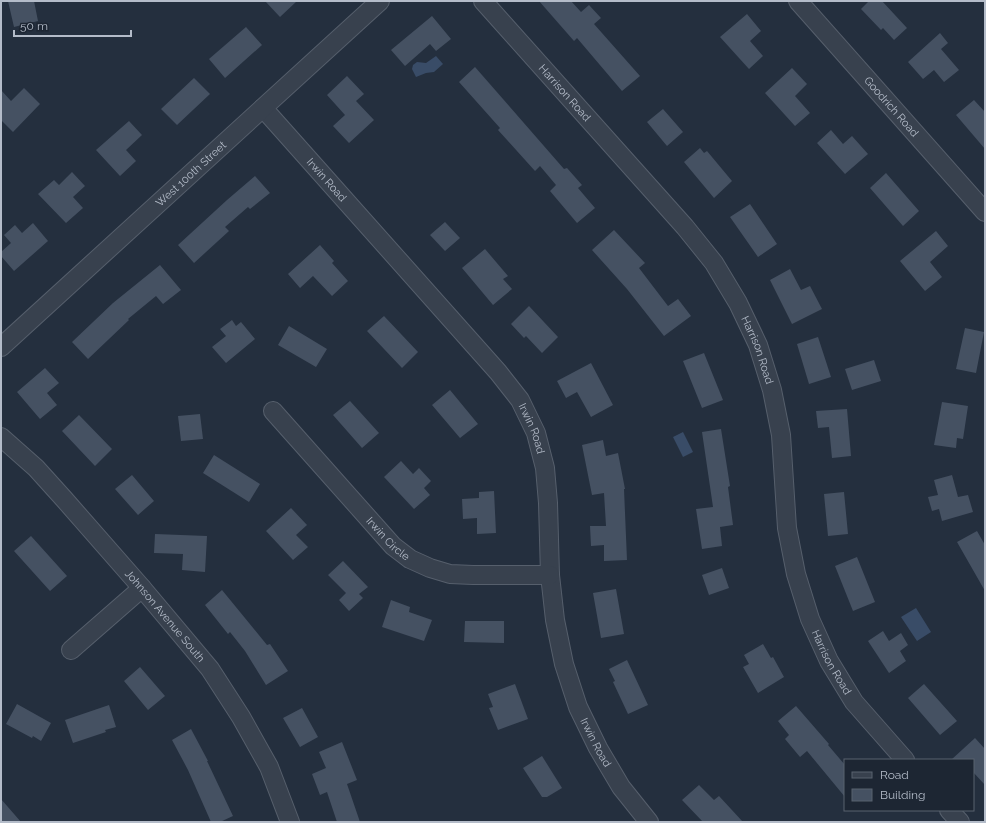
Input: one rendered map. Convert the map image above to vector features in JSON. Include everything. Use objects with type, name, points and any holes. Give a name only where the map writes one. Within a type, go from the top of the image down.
[{"type":"street","name":"West 100th Street","points":[[1,347],[380,1]]},
{"type":"street","name":"Harrison Road","points":[[483,1],[685,227],[714,263],[738,303],[758,346],[772,390],[781,435],[787,528],[796,574],[810,619],[829,661],[854,702],[903,759]]},
{"type":"street","name":"Goodrich Road","points":[[798,1],[985,212]]},
{"type":"street","name":"Irwin Road","points":[[262,108],[498,372],[520,400],[536,433],[545,468],[548,503],[550,575],[555,620],[562,657],[578,707],[598,748],[617,780],[649,822]]},
{"type":"street","name":"Irwin Circle","points":[[273,411],[393,546],[410,559],[430,568],[450,574],[550,575]]},
{"type":"street","name":"Johnson Avenue South","points":[[1,437],[36,468],[142,588],[210,669],[241,717],[269,767],[290,822]]},
{"type":"street","points":[[71,650],[142,588]]},
{"type":"street","points":[[950,811],[960,822]]},
{"type":"water","points":[[436,56],[443,64],[434,72],[416,77],[412,69],[413,65],[417,62],[426,63]]},
{"type":"water","points":[[683,432],[693,452],[683,457],[673,437]]},
{"type":"water","points":[[916,608],[931,632],[917,641],[901,617]]},
{"type":"building","points":[[8,1],[34,1],[38,21],[14,27]]},
{"type":"building","points":[[265,1],[297,1],[280,17]]},
{"type":"building","points":[[539,1],[571,1],[581,12],[589,5],[601,18],[594,24],[640,76],[622,91],[577,38],[574,41]]},
{"type":"building","points":[[869,1],[882,1],[907,28],[894,40],[883,28],[881,30],[861,9]]},
{"type":"building","points":[[747,14],[761,31],[750,41],[763,56],[749,69],[720,37]]},
{"type":"building","points":[[432,16],[451,39],[436,51],[430,44],[405,66],[391,50]]},
{"type":"building","points":[[246,27],[262,45],[225,78],[209,59]]},
{"type":"building","points":[[940,33],[948,43],[941,49],[959,70],[944,82],[934,70],[923,79],[908,62]]},
{"type":"building","points":[[475,67],[564,169],[567,168],[582,185],[578,188],[595,208],[577,223],[550,191],[556,185],[540,166],[535,171],[498,130],[500,128],[459,82]]},
{"type":"building","points":[[792,68],[807,84],[795,96],[810,113],[795,126],[765,93]]},
{"type":"building","points":[[347,76],[364,94],[356,101],[374,120],[349,143],[333,126],[345,115],[327,95]]},
{"type":"building","points":[[194,78],[210,94],[177,125],[161,109]]},
{"type":"building","points":[[24,88],[40,104],[13,132],[1,120],[1,90],[11,101]]},
{"type":"building","points":[[974,100],[985,112],[985,149],[956,115]]},
{"type":"building","points":[[663,109],[683,132],[667,146],[647,122]]},
{"type":"building","points":[[129,121],[142,135],[126,150],[136,161],[120,176],[96,150]]},
{"type":"building","points":[[831,130],[843,144],[852,136],[868,154],[845,174],[817,143]]},
{"type":"building","points":[[700,148],[704,153],[707,151],[732,181],[714,198],[684,162]]},
{"type":"building","points":[[72,172],[85,186],[73,197],[83,208],[66,223],[38,194],[54,180],[59,185]]},
{"type":"building","points":[[886,173],[919,211],[903,226],[870,188]]},
{"type":"building","points":[[255,176],[270,193],[250,209],[248,207],[225,227],[229,231],[194,263],[178,245]]},
{"type":"building","points":[[750,204],[777,244],[758,257],[730,217]]},
{"type":"building","points":[[445,222],[460,238],[445,251],[430,235]]},
{"type":"building","points":[[33,223],[48,241],[14,271],[1,256],[1,252],[11,243],[4,235],[15,225],[22,233]]},
{"type":"building","points":[[614,230],[645,263],[639,268],[668,306],[678,299],[691,316],[664,336],[627,289],[592,250]]},
{"type":"building","points":[[936,231],[948,246],[930,262],[942,277],[925,291],[900,261]]},
{"type":"building","points":[[320,245],[334,261],[332,263],[348,281],[332,296],[313,276],[300,288],[288,274]]},
{"type":"building","points":[[485,249],[508,276],[503,279],[512,289],[493,305],[462,268]]},
{"type":"building","points":[[160,265],[181,290],[163,304],[156,296],[128,319],[129,320],[88,359],[72,342],[113,303]]},
{"type":"building","points":[[790,269],[801,290],[810,286],[822,309],[792,324],[770,280]]},
{"type":"building","points":[[529,306],[558,337],[542,353],[526,336],[524,338],[511,324]]},
{"type":"building","points":[[384,316],[418,352],[402,368],[367,331]]},
{"type":"building","points":[[232,320],[236,326],[241,322],[255,339],[226,363],[212,347],[226,336],[220,329]]},
{"type":"building","points":[[289,326],[327,349],[316,367],[278,345]]},
{"type":"building","points":[[965,328],[984,332],[976,373],[956,369]]},
{"type":"building","points":[[818,337],[831,377],[809,384],[797,344]]},
{"type":"building","points":[[704,353],[723,400],[702,408],[683,361]]},
{"type":"building","points":[[874,360],[881,381],[852,390],[845,369]]},
{"type":"building","points":[[591,363],[613,405],[591,417],[577,392],[566,398],[557,381]]},
{"type":"building","points":[[45,368],[59,383],[47,393],[57,405],[40,419],[17,392]]},
{"type":"building","points":[[450,390],[478,424],[460,438],[432,405]]},
{"type":"building","points":[[350,401],[379,433],[362,448],[333,415]]},
{"type":"building","points":[[942,402],[968,406],[963,439],[957,438],[956,448],[934,445]]},
{"type":"building","points":[[847,409],[851,456],[832,458],[829,427],[818,428],[816,411]]},
{"type":"building","points":[[200,414],[203,439],[181,441],[178,416]]},
{"type":"building","points":[[79,415],[112,449],[95,466],[62,431]]},
{"type":"building","points":[[721,429],[730,486],[728,487],[733,525],[720,527],[722,546],[702,549],[696,509],[713,507],[702,432]]},
{"type":"building","points":[[603,440],[606,456],[618,453],[625,489],[627,560],[604,561],[604,545],[591,546],[590,526],[606,526],[604,493],[592,495],[582,445]]},
{"type":"building","points":[[214,455],[260,484],[249,502],[203,473]]},
{"type":"building","points":[[401,461],[413,474],[419,468],[431,481],[424,488],[430,495],[414,509],[384,477]]},
{"type":"building","points":[[132,475],[154,501],[138,515],[115,489]]},
{"type":"building","points":[[952,475],[958,497],[968,495],[973,512],[942,521],[939,509],[932,511],[928,497],[938,495],[934,480]]},
{"type":"building","points":[[494,491],[496,533],[477,534],[477,518],[463,519],[462,499],[479,498],[479,492]]},
{"type":"building","points":[[844,492],[848,534],[828,536],[824,494]]},
{"type":"building","points":[[291,508],[307,525],[296,535],[308,547],[293,560],[266,531]]},
{"type":"building","points":[[977,531],[985,545],[985,591],[957,542]]},
{"type":"building","points":[[155,534],[207,536],[205,572],[182,570],[183,554],[154,553]]},
{"type":"building","points":[[31,536],[67,576],[50,591],[14,551]]},
{"type":"building","points":[[857,557],[875,602],[853,611],[835,566]]},
{"type":"building","points":[[343,561],[368,587],[359,594],[363,598],[349,611],[339,600],[346,593],[328,575]]},
{"type":"building","points":[[722,568],[729,588],[709,595],[702,575]]},
{"type":"building","points":[[616,589],[624,634],[601,638],[593,593]]},
{"type":"building","points":[[222,590],[267,645],[270,644],[288,671],[266,685],[245,651],[230,632],[228,634],[205,605]]},
{"type":"building","points":[[391,600],[410,607],[409,612],[432,620],[424,641],[382,627]]},
{"type":"building","points":[[465,621],[504,621],[504,643],[464,642]]},
{"type":"building","points":[[883,631],[889,641],[901,633],[908,645],[900,651],[906,661],[889,673],[868,641]]},
{"type":"building","points":[[763,644],[771,658],[773,657],[784,677],[758,693],[743,667],[749,664],[744,655]]},
{"type":"building","points":[[627,660],[648,705],[628,714],[613,682],[615,681],[609,669]]},
{"type":"building","points":[[140,667],[165,696],[148,710],[124,681]]},
{"type":"building","points":[[515,684],[528,719],[498,730],[489,708],[493,707],[488,694]]},
{"type":"building","points":[[924,684],[957,721],[940,735],[908,698]]},
{"type":"building","points":[[17,704],[51,723],[41,741],[33,736],[32,738],[6,724]]},
{"type":"building","points":[[109,705],[116,727],[73,743],[65,720]]},
{"type":"building","points":[[796,706],[844,764],[844,796],[807,751],[800,757],[785,739],[789,735],[778,721]]},
{"type":"building","points":[[302,708],[318,737],[300,747],[283,718]]},
{"type":"building","points":[[191,729],[208,761],[233,816],[220,822],[211,822],[188,770],[172,740]]},
{"type":"building","points":[[975,738],[985,749],[985,785],[974,773],[974,759],[952,759]]},
{"type":"building","points":[[342,742],[357,780],[347,784],[360,822],[337,822],[327,792],[320,795],[312,774],[326,768],[319,752]]},
{"type":"building","points":[[542,756],[562,788],[547,797],[542,797],[523,768]]},
{"type":"building","points":[[699,785],[714,800],[719,796],[743,822],[703,822],[682,800]]},
{"type":"building","points":[[1,799],[21,822],[1,822]]}]
